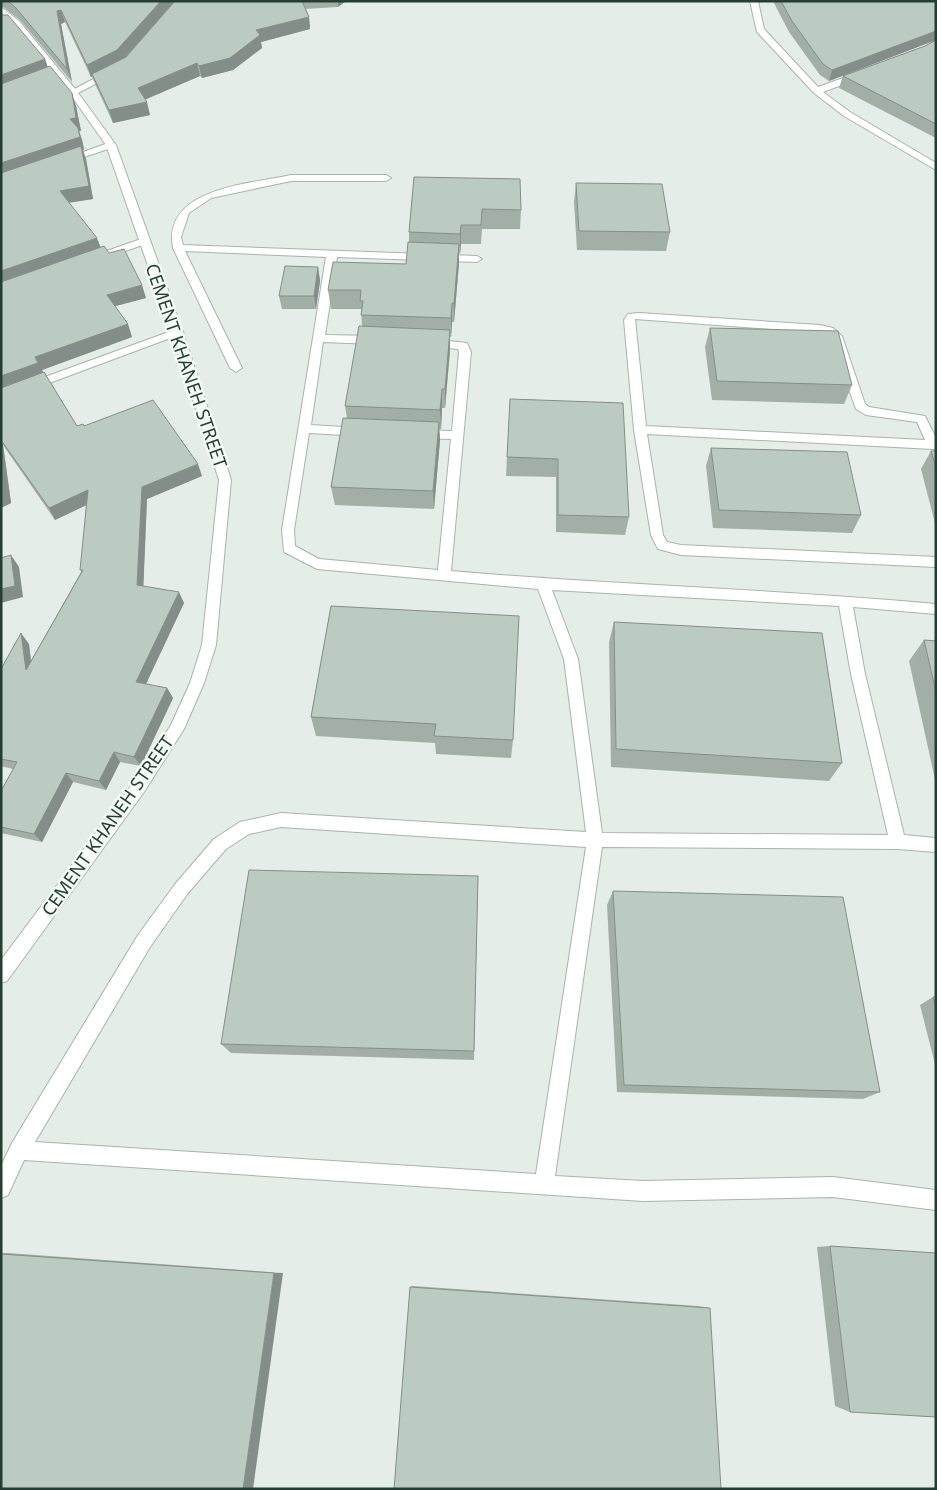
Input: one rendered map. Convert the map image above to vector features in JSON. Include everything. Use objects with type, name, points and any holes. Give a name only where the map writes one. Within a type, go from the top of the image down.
[{"type":"street","points":[[754,1],[760,30],[817,91],[847,114],[936,167]]},
{"type":"street","name":"CEMENT KHANEH STREET","points":[[1,9],[16,23],[52,75],[73,92],[111,145],[177,332],[225,480],[209,645],[197,682],[177,730],[140,787],[1,974]]},
{"type":"street","points":[[1,24],[16,23]]},
{"type":"street","points":[[73,92],[117,70]]},
{"type":"street","points":[[817,91],[872,71]]},
{"type":"street","points":[[56,164],[111,145]]},
{"type":"street","points":[[236,368],[178,248],[176,237],[185,212],[208,196],[291,178],[386,178]]},
{"type":"street","points":[[91,260],[144,241]]},
{"type":"street","points":[[178,248],[477,258]]},
{"type":"street","points":[[332,254],[288,530],[289,548],[317,564],[543,584],[845,601],[936,609]]},
{"type":"street","points":[[934,445],[920,419],[866,411],[860,406],[836,336],[830,330],[639,316],[632,316],[629,320],[640,430],[657,535],[663,546],[681,550],[936,562]]},
{"type":"street","points":[[1,397],[177,332]]},
{"type":"street","points":[[320,338],[387,341]]},
{"type":"street","points":[[415,342],[462,346],[465,352],[444,575]]},
{"type":"street","points":[[304,429],[371,432]]},
{"type":"street","points":[[640,430],[934,445]]},
{"type":"street","points":[[409,433],[457,435]]},
{"type":"street","points":[[543,584],[571,659],[596,840],[544,1185]]},
{"type":"street","points":[[845,601],[858,674],[898,842]]},
{"type":"street","points":[[1,1188],[19,1150],[144,941],[182,888],[220,844],[246,827],[280,820],[596,840],[898,842],[936,845]]},
{"type":"street","points":[[19,1150],[643,1191],[833,1187],[936,1200]]},
{"type":"building","points":[[8,1],[161,1],[117,50],[87,65],[61,10],[57,11],[67,69]]},
{"type":"building","points":[[175,1],[302,1],[309,17],[256,30],[260,35],[230,58],[199,66],[197,63],[138,88],[147,102],[109,110],[92,74],[126,57]]},
{"type":"building","points":[[781,1],[936,1],[936,31],[832,70],[823,64],[792,21]]},
{"type":"building","points":[[1,15],[8,15],[45,59],[1,75]]},
{"type":"building","points":[[936,40],[936,124],[843,76],[925,46]]},
{"type":"building","points":[[50,66],[72,93],[76,118],[70,119],[78,128],[80,137],[1,163],[1,84]]},
{"type":"building","points":[[81,146],[89,186],[60,191],[97,238],[1,271],[1,173]]},
{"type":"building","points":[[414,177],[520,179],[521,210],[482,209],[481,225],[461,225],[460,234],[409,232]]},
{"type":"building","points":[[576,183],[662,184],[670,232],[579,231]]},
{"type":"building","points":[[408,242],[459,244],[451,318],[361,315],[363,301],[360,301],[361,290],[328,290],[333,262],[406,264]]},
{"type":"building","points":[[104,246],[109,253],[124,249],[142,285],[107,295],[128,324],[35,357],[38,363],[1,376],[1,282]]},
{"type":"building","points":[[285,266],[318,267],[314,296],[279,296]]},
{"type":"building","points":[[359,326],[450,330],[445,389],[442,389],[440,410],[345,406]]},
{"type":"building","points":[[710,328],[838,331],[852,385],[717,381]]},
{"type":"building","points":[[44,372],[77,426],[83,424],[84,426],[153,400],[198,464],[142,487],[137,585],[179,592],[136,682],[167,688],[134,757],[114,752],[99,781],[66,773],[34,834],[1,827],[1,791],[17,762],[1,759],[1,669],[21,633],[26,670],[83,570],[80,570],[88,490],[49,508],[1,440],[1,388]]},
{"type":"building","points":[[510,399],[623,403],[629,517],[558,515],[558,459],[507,457]]},
{"type":"building","points":[[343,418],[439,422],[433,491],[331,487]]},
{"type":"building","points":[[711,448],[847,452],[861,515],[719,510]]},
{"type":"building","points":[[931,451],[936,451],[936,467]]},
{"type":"building","points":[[1,475],[3,492],[1,492]]},
{"type":"building","points":[[11,555],[15,586],[1,589],[1,558]]},
{"type":"building","points":[[331,606],[519,616],[513,740],[434,736],[436,724],[311,717]]},
{"type":"building","points":[[614,622],[822,633],[842,763],[616,749]]},
{"type":"building","points":[[924,640],[936,641],[936,692]]},
{"type":"building","points":[[249,870],[478,876],[474,1051],[221,1044]]},
{"type":"building","points":[[613,891],[843,897],[880,1092],[624,1085]]},
{"type":"building","points":[[933,997],[936,997],[936,1008]]},
{"type":"building","points":[[830,1246],[936,1253],[936,1417],[850,1412]]},
{"type":"building","points":[[1,1254],[274,1273],[243,1489],[1,1489]]},
{"type":"building","points":[[410,1287],[710,1308],[721,1489],[394,1489]]}]
